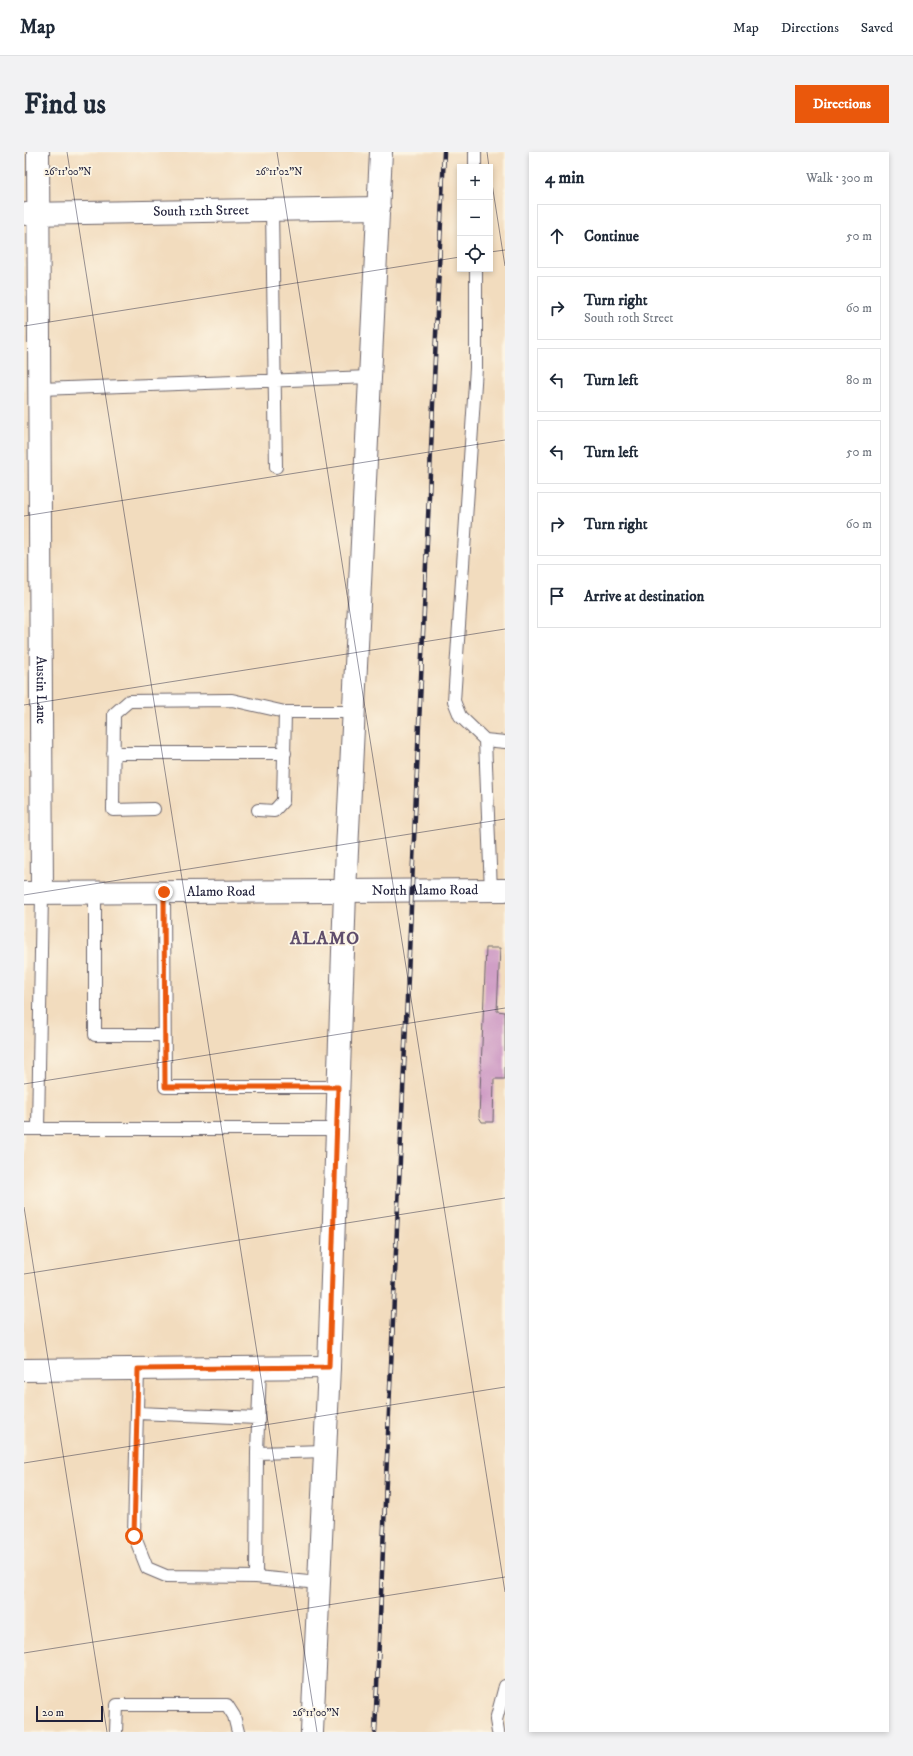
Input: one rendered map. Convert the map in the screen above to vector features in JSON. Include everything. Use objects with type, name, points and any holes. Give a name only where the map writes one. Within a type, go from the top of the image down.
[{"type":"main road","name":"Austin Lane","points":[[33,893],[40,389],[32,214],[38,152]]},
{"type":"main road","points":[[312,1732],[329,1367],[345,892],[381,152]]},
{"type":"main road","name":"South 12th Street","points":[[32,214],[378,208]]},
{"type":"main road","name":"North Alamo Road","points":[[345,892],[498,890]]},
{"type":"main road","name":"Alamo Road","points":[[33,893],[345,892]]},
{"type":"main road","points":[[24,1370],[329,1367]]},
{"type":"lane","points":[[475,152],[475,164]]},
{"type":"lane","points":[[272,210],[276,380],[276,467]]},
{"type":"lane","points":[[476,272],[476,368],[454,700],[460,716],[485,740],[505,742]]},
{"type":"lane","points":[[40,389],[370,377]]},
{"type":"lane","points":[[154,809],[113,810],[114,714],[129,701],[232,700],[285,712],[354,712]]},
{"type":"lane","points":[[258,810],[274,811],[283,801],[285,712]]},
{"type":"lane","points":[[485,740],[498,890]]},
{"type":"lane","points":[[113,753],[285,753]]},
{"type":"lane","points":[[95,892],[95,1035],[164,1035]]},
{"type":"lane","points":[[164,892],[165,1087],[338,1087]]},
{"type":"lane","points":[[33,893],[38,1129]]},
{"type":"lane","points":[[24,1129],[337,1129]]},
{"type":"lane","points":[[256,1577],[256,1453],[260,1368]]},
{"type":"lane","points":[[138,1369],[134,1536],[147,1568],[166,1576],[256,1577],[319,1583]]},
{"type":"lane","points":[[137,1413],[258,1418]]},
{"type":"lane","points":[[256,1453],[325,1451]]},
{"type":"lane","points":[[498,1732],[496,1720],[505,1686]]},
{"type":"lane","points":[[116,1732],[117,1705],[227,1705],[234,1716],[238,1732]]},
{"type":"building","points":[[486,948],[500,948],[497,1011],[505,1012],[505,1079],[494,1079],[493,1122],[482,1122],[479,1117]]},
{"type":"railway","points":[[375,1732],[444,152]]},
{"type":"district","name":"ALAMO","points":[[325,939]]},
{"type":"route","points":[[134,1536],[138,1369],[329,1367],[338,1087],[165,1087],[164,892]]}]
